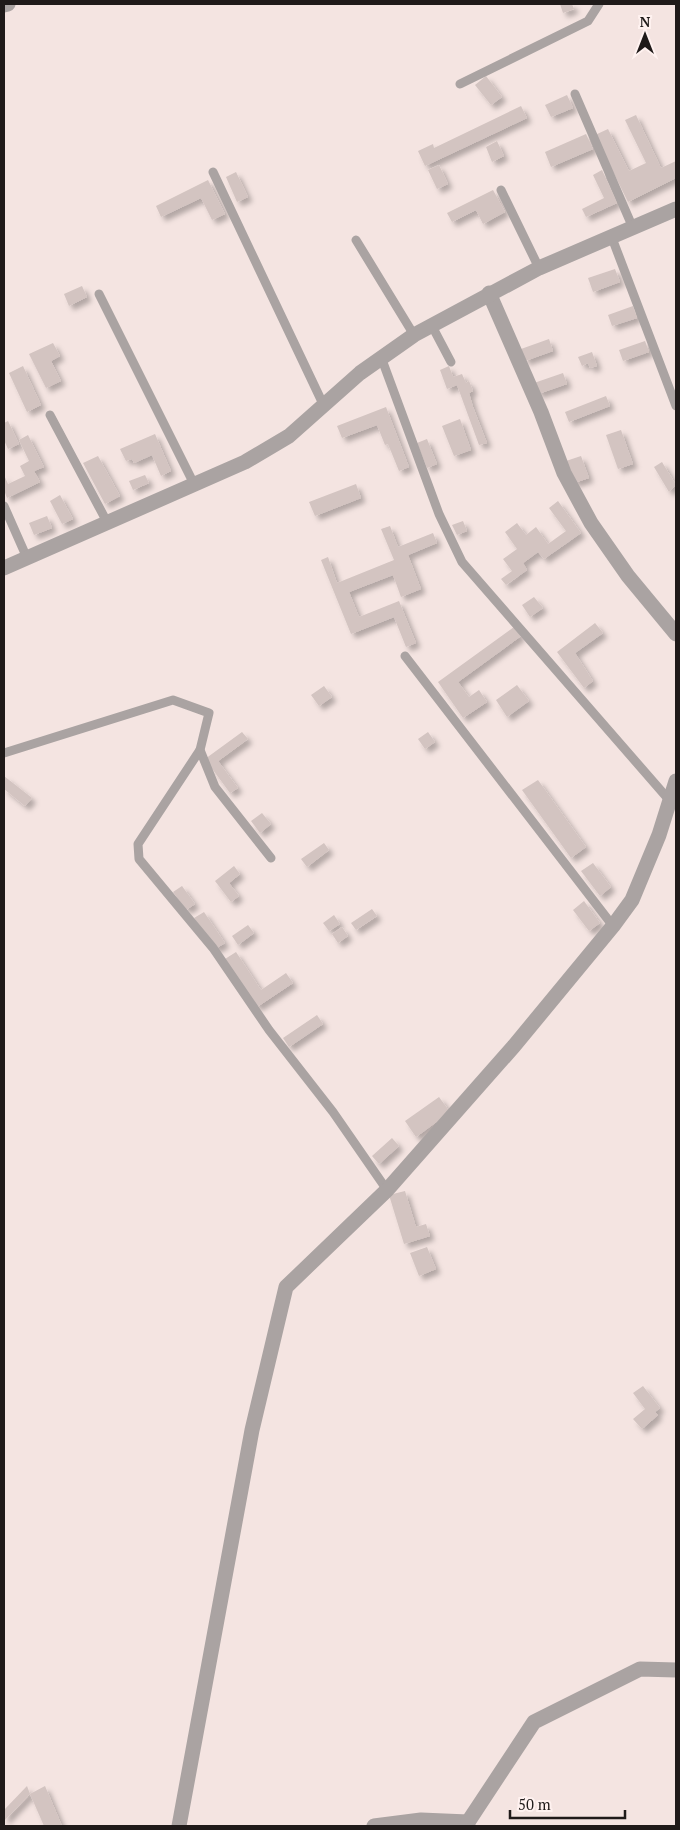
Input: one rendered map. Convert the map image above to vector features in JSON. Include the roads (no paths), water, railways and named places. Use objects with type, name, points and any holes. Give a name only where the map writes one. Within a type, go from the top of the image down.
[{"type":"street","points":[[4,5],[8,4]]},
{"type":"street","points":[[4,568],[245,462],[289,436],[381,357],[414,335],[489,293],[539,268],[676,209]]},
{"type":"street","points":[[489,293],[541,412],[564,473],[591,523],[628,576],[676,634]]},
{"type":"street","points":[[179,1826],[252,1430],[286,1287],[388,1190],[514,1046],[613,926],[632,900],[658,835],[676,782]]},
{"type":"street","points":[[374,1826],[421,1820],[468,1824],[534,1722],[640,1669],[676,1670]]},
{"type":"lane","points":[[460,84],[588,20],[599,4]]},
{"type":"lane","points":[[575,94],[633,228]]},
{"type":"lane","points":[[213,172],[324,406]]},
{"type":"lane","points":[[501,190],[539,268]]},
{"type":"lane","points":[[612,238],[676,406]]},
{"type":"lane","points":[[356,240],[414,335]]},
{"type":"lane","points":[[99,294],[194,484]]},
{"type":"lane","points":[[432,326],[450,362]]},
{"type":"lane","points":[[381,357],[439,514],[462,562],[670,801]]},
{"type":"lane","points":[[50,415],[107,522]]},
{"type":"lane","points":[[4,506],[27,558]]},
{"type":"lane","points":[[405,656],[613,926]]},
{"type":"lane","points":[[4,753],[173,700],[209,713],[200,750],[138,844],[139,859],[213,948],[269,1030],[333,1112],[388,1190]]},
{"type":"lane","points":[[200,750],[215,787],[271,858]]}]
